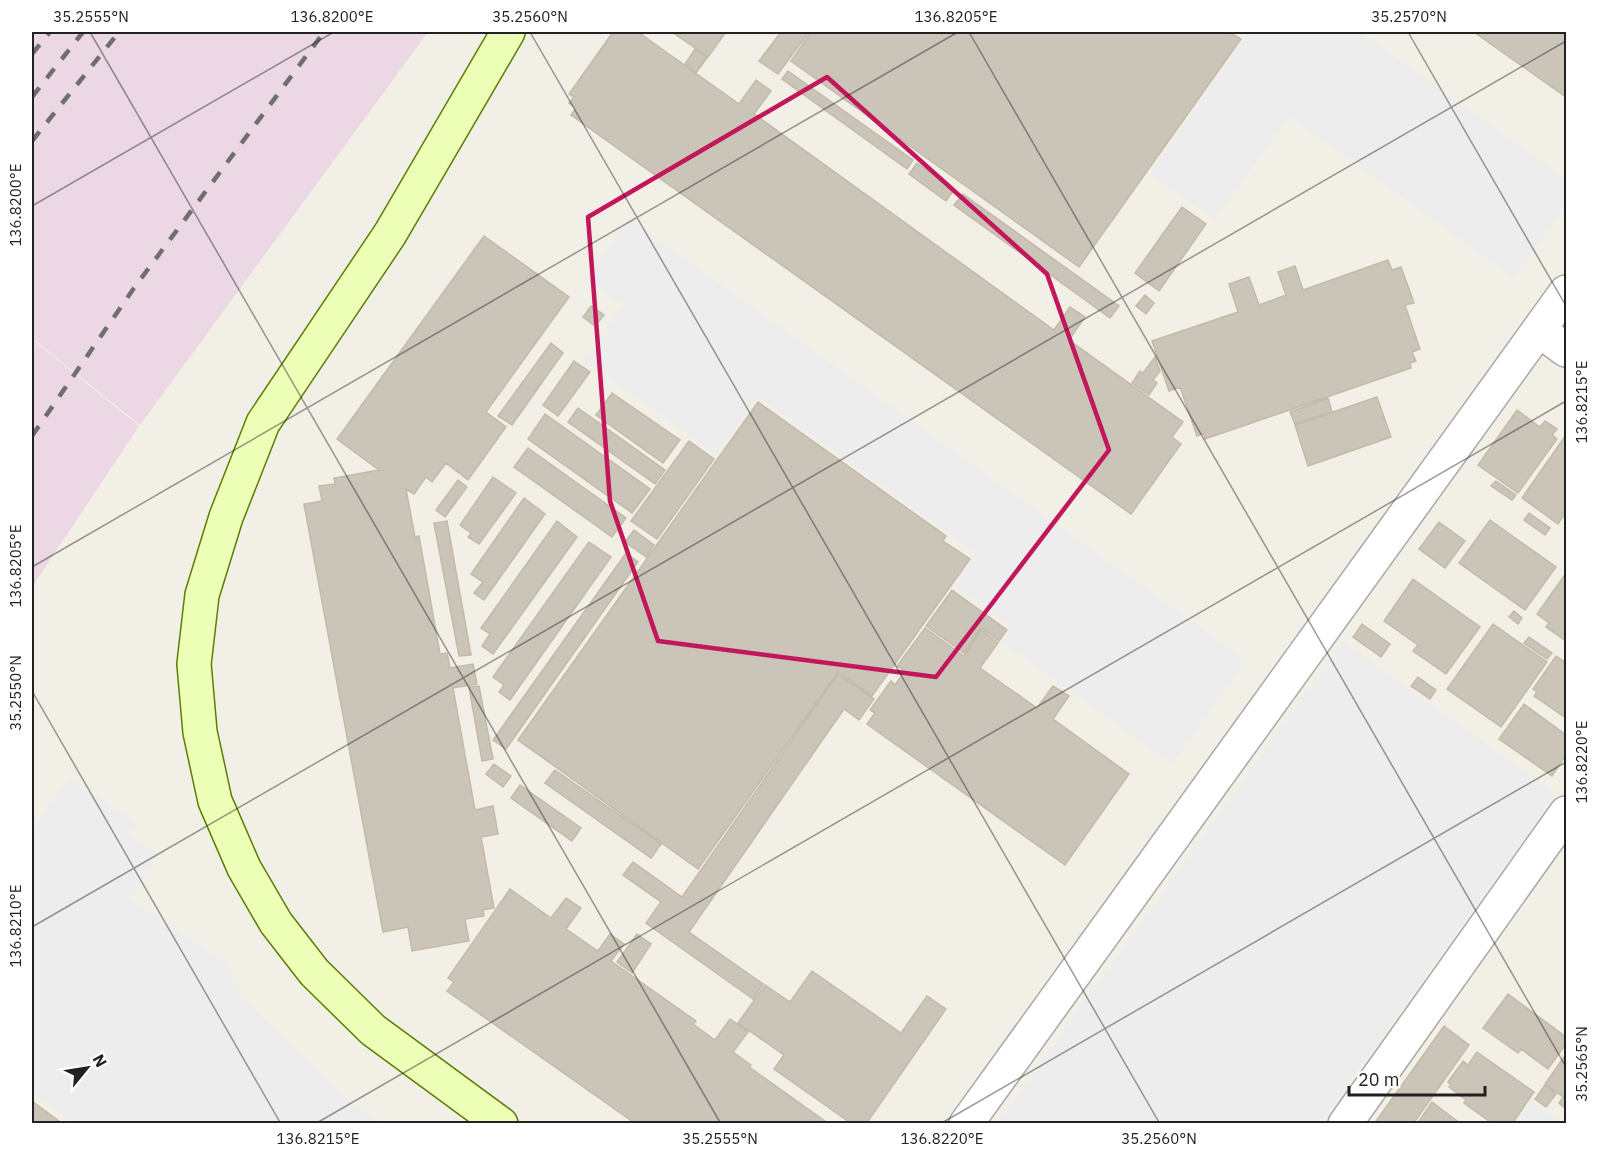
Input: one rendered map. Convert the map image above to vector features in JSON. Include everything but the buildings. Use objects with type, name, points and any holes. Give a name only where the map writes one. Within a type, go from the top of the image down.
[{"type":"street","points":[[501,1124],[373,1030],[314,972],[276,923],[244,868],[215,801],[200,732],[194,664],[202,594],[226,517],[263,423],[390,234],[508,32]]},
{"type":"street","points":[[966,1124],[1566,292]]},
{"type":"street","points":[[1539,330],[1566,350]]},
{"type":"street","points":[[1345,1124],[1566,813]]},
{"type":"highlighted area","points":[[827,77],[1047,274],[1109,450],[936,677],[658,641],[610,501],[588,217]]},
{"type":"shaded area","points":[[32,32],[428,32],[140,425],[32,338]]},
{"type":"shaded area","points":[[1241,32],[1360,32],[1566,179],[1566,205],[1514,278],[1289,116],[1215,220],[1149,174],[1247,36]]},
{"type":"shaded area","points":[[629,219],[1246,660],[1172,764],[1002,642],[1012,627],[954,586],[976,553],[758,397],[716,455],[584,360],[623,305],[586,279]]},
{"type":"shaded area","points":[[32,339],[139,426],[32,587]]},
{"type":"shaded area","points":[[1343,641],[1556,794],[1320,1123],[998,1123]]},
{"type":"shaded area","points":[[69,778],[137,823],[129,835],[159,855],[130,899],[223,961],[248,1003],[349,1101],[382,1123],[72,1123],[32,1093],[32,829]]},
{"type":"shaded area","points":[[1531,1101],[1562,1123],[1515,1123]]},
{"type":"railway","points":[[32,54],[50,32]]},
{"type":"railway","points":[[32,97],[83,32]]},
{"type":"railway","points":[[32,141],[119,32]]},
{"type":"railway","points":[[32,436],[134,288],[324,32]]}]
